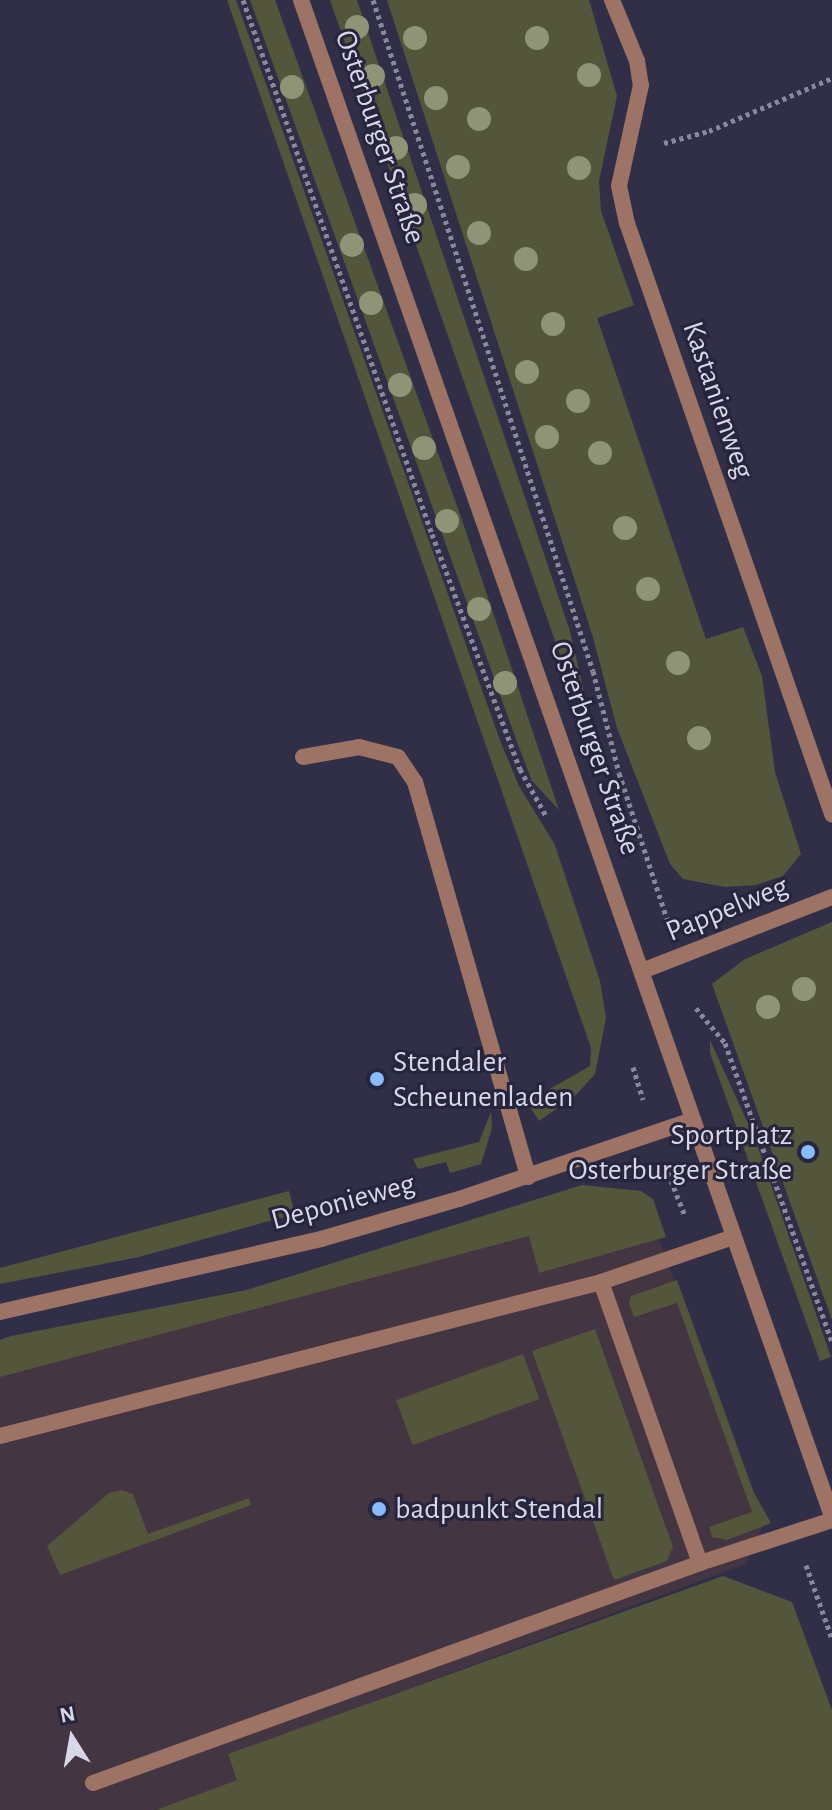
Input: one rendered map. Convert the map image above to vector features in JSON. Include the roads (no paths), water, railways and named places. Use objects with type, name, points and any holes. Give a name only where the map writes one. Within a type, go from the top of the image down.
[{"type":"street","name":"Osterburger Straße","points":[[301,0],[832,1518]]},
{"type":"street","name":"Kastanienweg","points":[[612,0],[637,61],[641,85],[619,186],[627,223],[832,814]]},
{"type":"street","points":[[303,757],[359,747],[398,757],[415,782],[528,1177]]},
{"type":"street","name":"Pappelweg","points":[[642,971],[832,897]]},
{"type":"street","name":"Deponieweg","points":[[0,1312],[321,1239],[528,1177],[693,1120]]},
{"type":"street","points":[[0,1436],[601,1282],[733,1237]]},
{"type":"street","points":[[601,1282],[700,1563]]},
{"type":"street","points":[[93,1783],[832,1518]]},
{"type":"place","name":"Stendaler Scheunenladen","points":[[377,1079]]},
{"type":"place","name":"Sportplatz Osterburger Straße","points":[[808,1152]]},
{"type":"place","name":"badpunkt Stendal","points":[[379,1509]]}]
